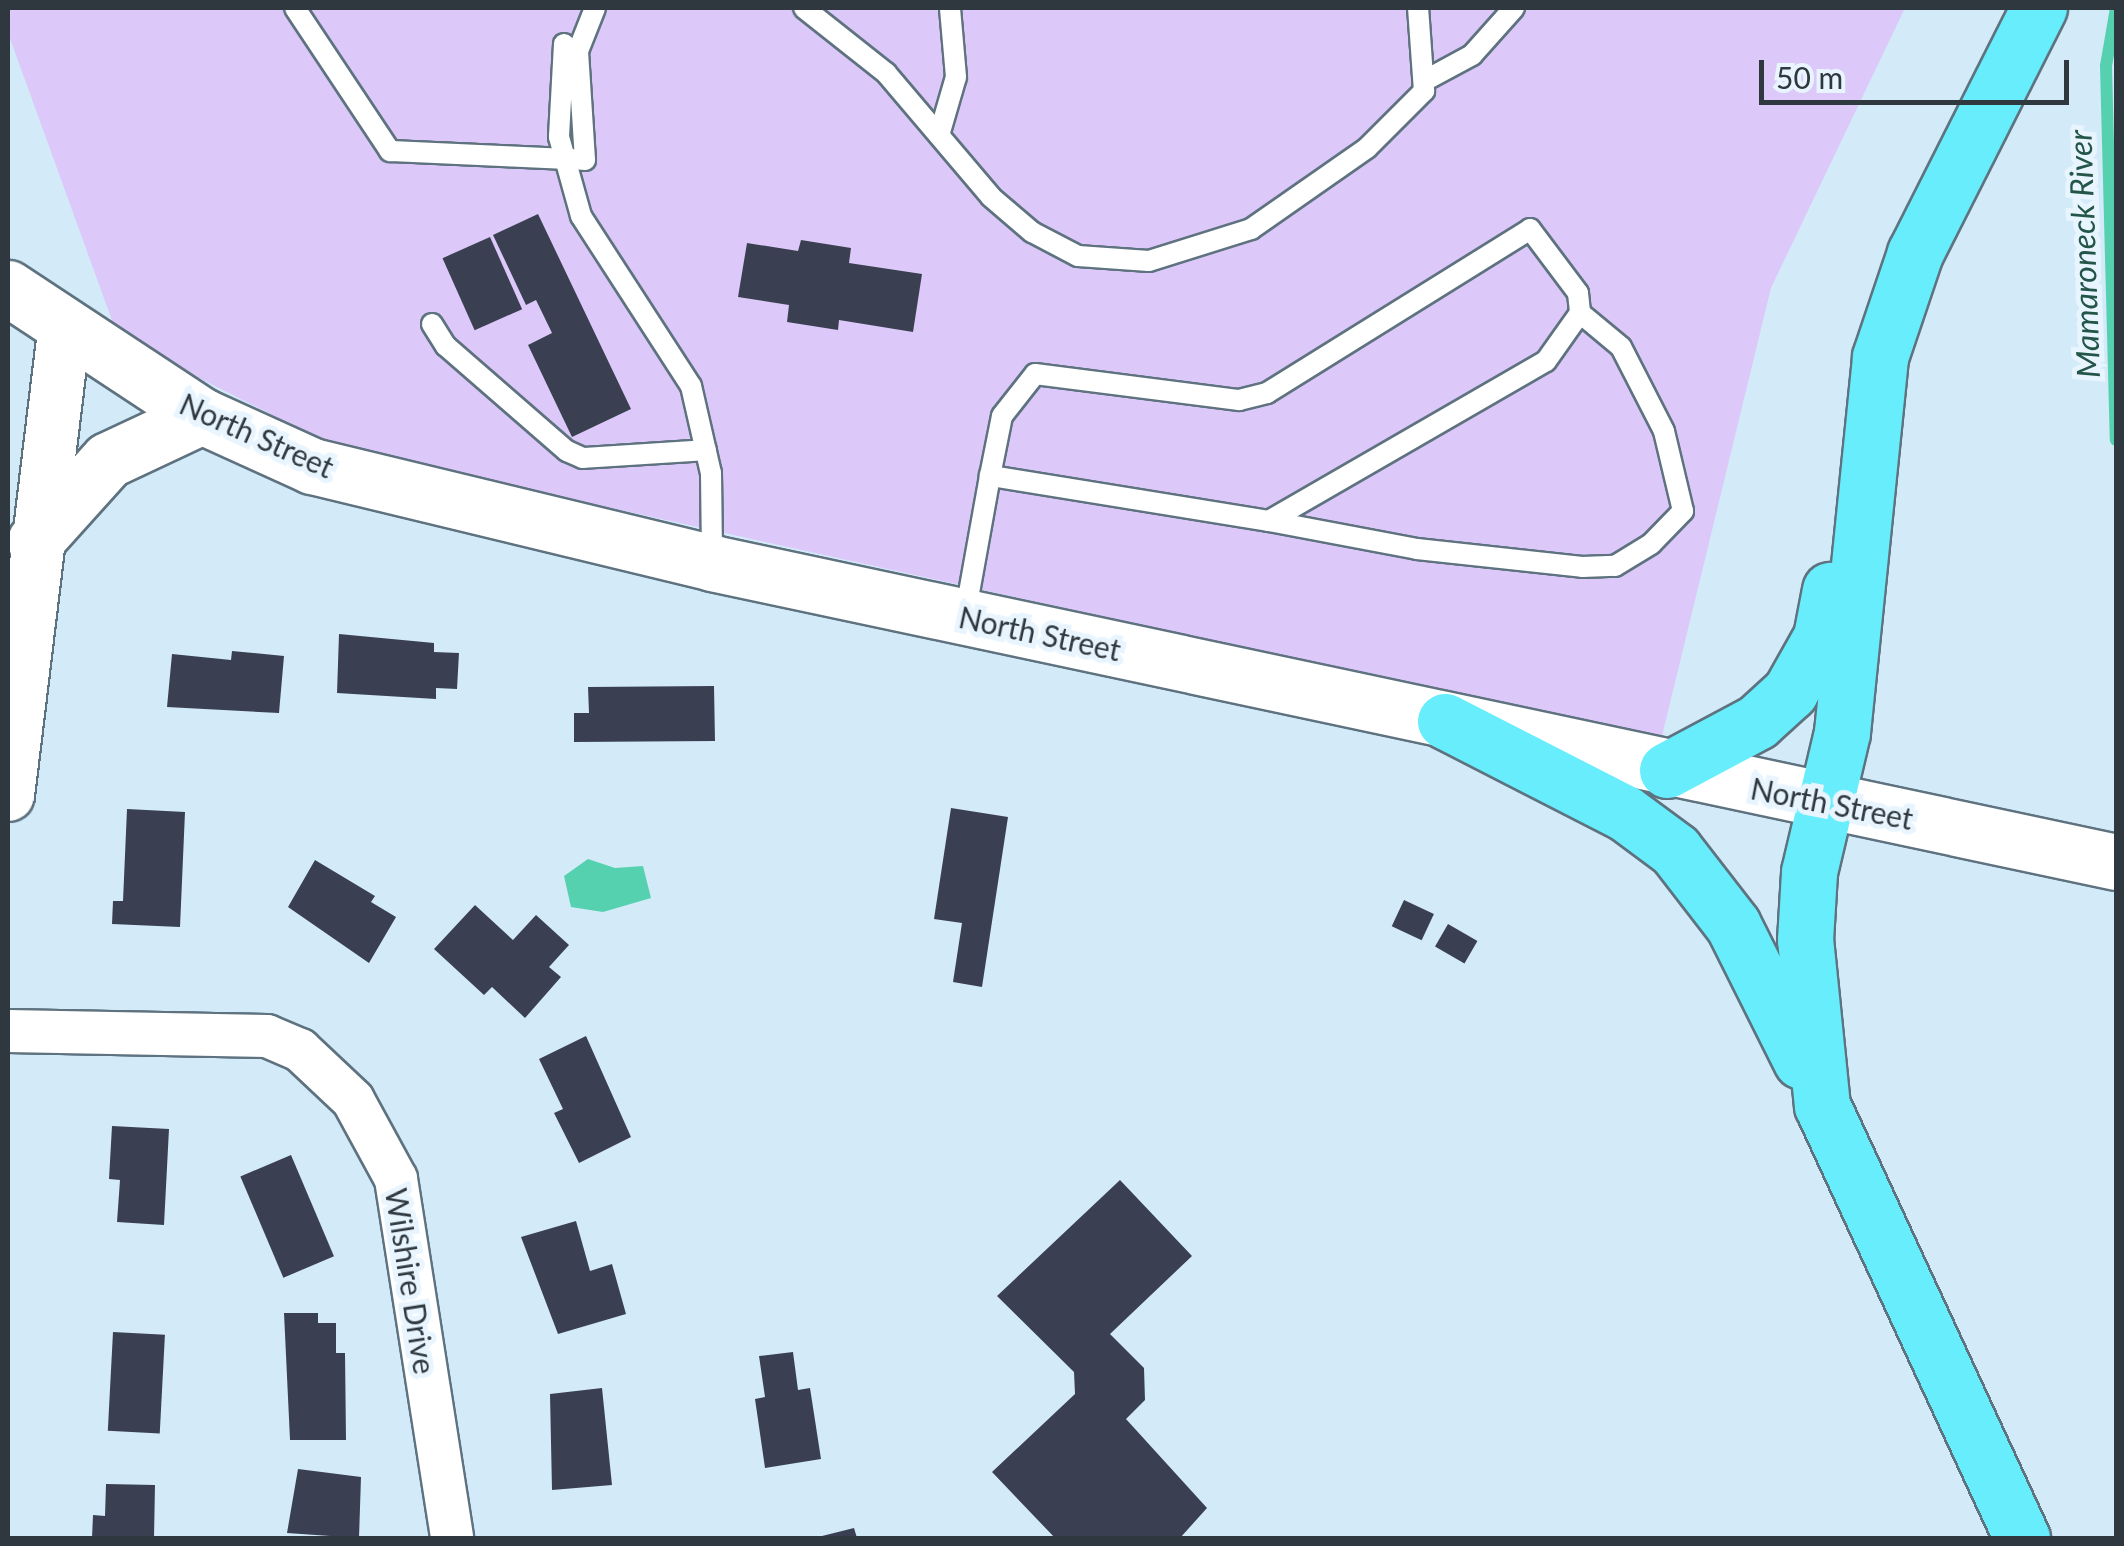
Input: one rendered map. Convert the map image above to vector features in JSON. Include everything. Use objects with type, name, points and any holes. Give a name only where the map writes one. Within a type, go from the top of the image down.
[{"type":"highway","points":[[1667,770],[1758,722],[1802,676],[1820,638],[1863,476],[1893,309],[1956,164],[2039,8]]},
{"type":"highway","points":[[1822,1106],[1805,940],[1809,872],[1842,732],[1863,476]]},
{"type":"highway","points":[[1445,721],[1626,813],[1696,871],[1733,925],[1822,1106],[2022,1538]]},
{"type":"main road","name":"North Street","points":[[8,288],[64,330],[202,416],[312,466],[712,563],[1667,770],[2116,862]]},
{"type":"main road","points":[[36,541],[108,460],[202,416]]},
{"type":"street","points":[[8,795],[64,330]]},
{"type":"street","name":"Wilshire Drive","points":[[8,1031],[266,1036],[300,1050],[353,1100],[396,1178],[452,1538]]},
{"type":"lane","points":[[295,8],[390,151],[585,160],[578,51],[595,8]]},
{"type":"lane","points":[[804,8],[886,74],[940,132],[991,197],[1032,232],[1078,256],[1148,261],[1251,229],[1367,148],[1424,91],[1418,8]]},
{"type":"lane","points":[[940,132],[956,77],[950,8]]},
{"type":"lane","points":[[1424,81],[1472,56],[1514,8]]},
{"type":"lane","points":[[564,44],[558,136],[582,216],[691,386],[706,450],[712,563]]},
{"type":"lane","points":[[964,617],[1002,416],[1035,374],[1240,400],[1267,392],[1530,229],[1578,293],[1580,313],[1546,361],[1269,521]]},
{"type":"lane","points":[[990,476],[1417,549],[1582,567],[1615,566],[1651,544],[1683,511],[1664,431],[1621,348],[1580,313]]},
{"type":"lane","points":[[432,324],[446,346],[567,451],[583,458],[706,450]]},
{"type":"shaded area","points":[[8,8],[1905,8],[1771,288],[1661,740],[336,447],[118,337],[8,33]]},
{"type":"shaded area","points":[[588,859],[615,868],[643,866],[651,898],[603,912],[571,907],[564,876]]},
{"type":"building","points":[[538,214],[631,409],[572,437],[528,345],[552,333],[536,300],[526,305],[493,235]]},
{"type":"building","points":[[490,237],[522,309],[475,330],[442,258]]},
{"type":"building","points":[[801,240],[851,248],[849,263],[922,274],[913,332],[839,320],[838,330],[787,322],[789,305],[738,297],[747,243],[798,251]]},
{"type":"building","points":[[339,634],[434,643],[434,652],[459,653],[457,689],[436,688],[436,699],[337,693]]},
{"type":"building","points":[[232,651],[284,656],[279,713],[167,707],[172,654],[231,660]]},
{"type":"building","points":[[714,686],[715,741],[574,742],[574,713],[589,713],[588,687]]},
{"type":"building","points":[[951,808],[1008,817],[982,987],[953,982],[962,923],[934,919]]},
{"type":"building","points":[[127,809],[185,812],[180,927],[112,924],[113,901],[123,901]]},
{"type":"building","points":[[315,860],[375,896],[371,902],[396,917],[369,963],[288,907]]},
{"type":"building","points":[[1404,900],[1434,914],[1422,940],[1392,926]]},
{"type":"building","points":[[475,905],[513,940],[536,915],[569,945],[549,967],[561,977],[525,1018],[492,987],[484,995],[434,949]]},
{"type":"building","points":[[1448,924],[1477,941],[1464,964],[1435,947]]},
{"type":"building","points":[[586,1036],[631,1137],[579,1163],[554,1113],[563,1109],[539,1059]]},
{"type":"building","points":[[112,1126],[169,1129],[164,1225],[117,1222],[120,1180],[109,1179]]},
{"type":"building","points":[[291,1155],[334,1256],[283,1278],[240,1176]]},
{"type":"building","points":[[1120,1180],[1192,1256],[1110,1334],[1144,1368],[1145,1400],[1126,1419],[1207,1508],[1180,1538],[1055,1538],[992,1472],[1075,1394],[1074,1372],[997,1296]]},
{"type":"building","points":[[576,1221],[590,1271],[612,1264],[626,1314],[558,1334],[521,1237]]},
{"type":"building","points":[[284,1313],[318,1313],[318,1323],[336,1323],[336,1353],[345,1353],[346,1440],[290,1440]]},
{"type":"building","points":[[113,1332],[165,1335],[160,1434],[108,1431]]},
{"type":"building","points":[[793,1352],[798,1390],[810,1388],[821,1459],[765,1468],[755,1399],[765,1397],[759,1356]]},
{"type":"building","points":[[602,1388],[612,1485],[552,1490],[550,1394]]},
{"type":"building","points":[[298,1469],[361,1477],[359,1538],[287,1533]]},
{"type":"building","points":[[106,1484],[155,1485],[154,1538],[92,1538],[93,1515],[105,1516]]},
{"type":"building","points":[[854,1528],[857,1538],[818,1538],[818,1537]]},
{"type":"waterway","name":"Mamaroneck River","points":[[2116,8],[2106,66],[2116,440]]}]
